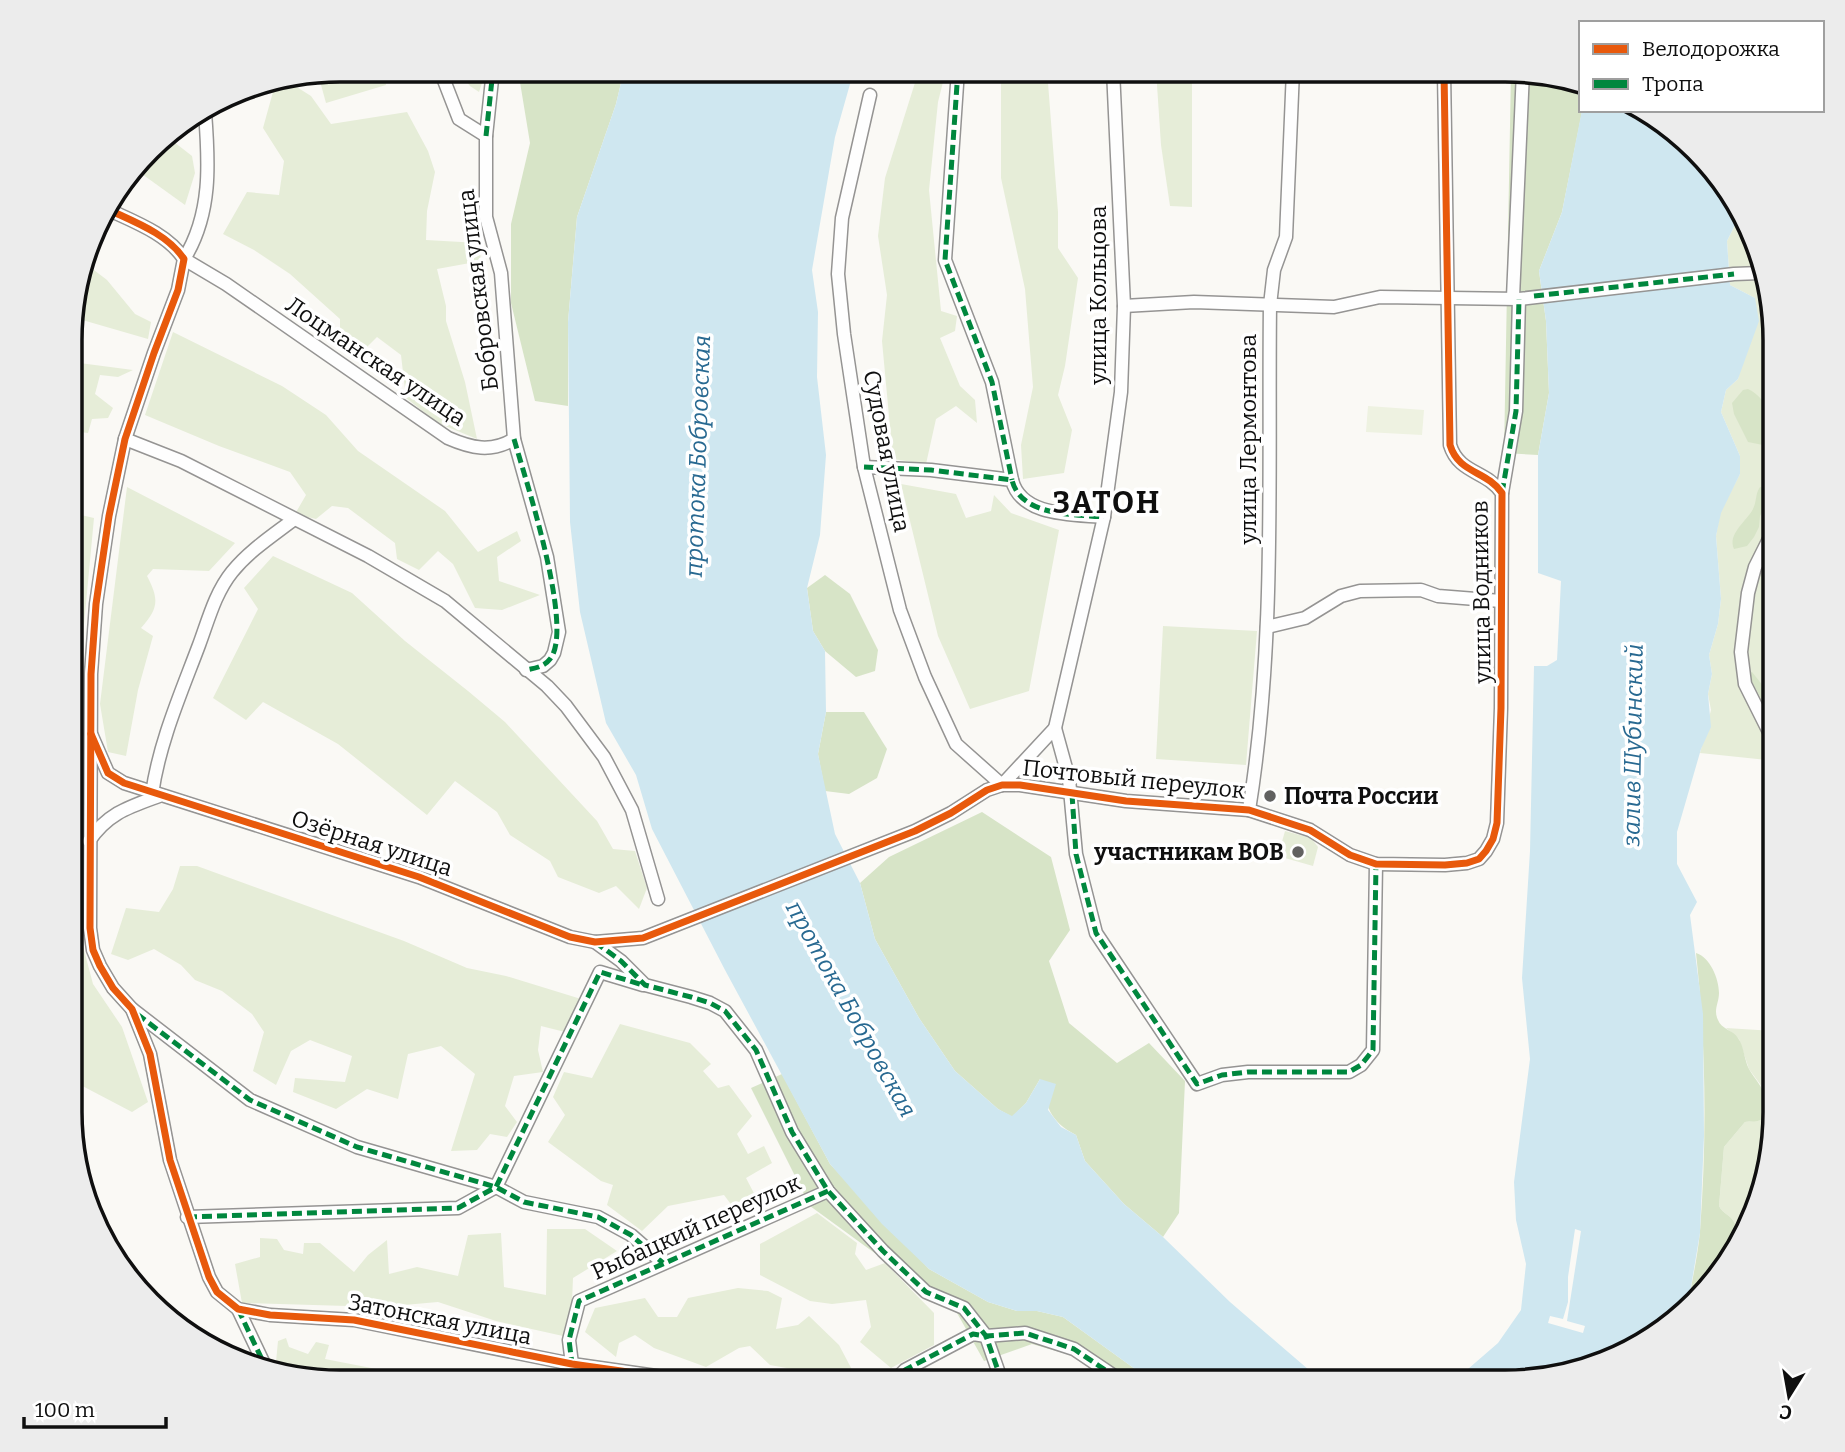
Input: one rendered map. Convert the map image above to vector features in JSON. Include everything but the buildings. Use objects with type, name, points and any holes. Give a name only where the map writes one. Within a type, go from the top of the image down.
[{"type":"street","points":[[445,82],[459,119],[486,136]]},
{"type":"street","name":"Бобровская улица","points":[[492,82],[486,136],[486,217],[500,273],[514,439]]},
{"type":"street","points":[[957,82],[945,260],[992,382],[1014,487],[1022,500],[1036,506],[1055,512],[1104,517]]},
{"type":"street","name":"улица Кольцова","points":[[1002,785],[1055,728],[1104,517],[1121,392],[1124,306],[1114,82]]},
{"type":"street","name":"улица Лермонтова","points":[[1249,810],[1263,691],[1267,627],[1270,305],[1274,270],[1286,237],[1293,82]]},
{"type":"street","name":"улица Водников","points":[[1376,864],[1445,865],[1479,859],[1493,838],[1497,823],[1502,708],[1502,493],[1489,479],[1461,465],[1453,455],[1450,445],[1444,82]]},
{"type":"street","points":[[1502,493],[1516,411],[1516,298],[1523,83]]},
{"type":"street","name":"Судовая улица","points":[[870,95],[842,218],[838,274],[864,467],[900,610],[925,677],[956,744],[1002,785]]},
{"type":"street","points":[[205,121],[207,183],[204,212],[197,238],[184,259],[178,290],[125,439],[109,516],[96,604],[91,674],[89,841],[93,950],[113,988],[132,1009],[250,1100],[357,1147],[496,1187],[524,1202],[598,1217],[631,1235],[663,1263]]},
{"type":"street","name":"Лоцманская улица","points":[[116,213],[158,234],[177,248],[184,259],[226,284],[448,438],[470,447],[486,449],[504,445],[514,439]]},
{"type":"street","points":[[1124,306],[1194,302],[1334,307],[1380,297],[1516,298],[1754,273]]},
{"type":"street","points":[[125,439],[181,461],[368,556],[445,601],[526,670],[566,706],[604,757],[632,810],[658,900]]},
{"type":"street","points":[[514,439],[547,556],[559,632],[550,660],[543,666],[526,670]]},
{"type":"street","points":[[864,467],[931,470],[1012,480]]},
{"type":"street","points":[[89,841],[101,824],[121,810],[156,795],[157,764],[219,592],[247,555],[293,520]]},
{"type":"street","points":[[1763,551],[1755,567],[1748,593],[1741,652],[1745,684],[1763,720]]},
{"type":"street","points":[[1267,627],[1305,618],[1341,596],[1360,591],[1421,590],[1438,596],[1501,601]]},
{"type":"street","points":[[1055,728],[1072,794],[1076,854],[1096,933],[1197,1084],[1248,1072],[1349,1072],[1368,1058],[1373,1050],[1376,864]]},
{"type":"street","name":"Озёрная улица","points":[[90,734],[108,773],[124,783],[360,858],[458,892],[570,937],[595,942],[643,938],[915,831],[951,813],[987,790],[1002,785]]},
{"type":"street","name":"Почтовый переулок","points":[[1002,785],[1020,785],[1125,801],[1249,810],[1310,830],[1350,855],[1376,864]]},
{"type":"street","name":"Озёрная улица","points":[[595,942],[621,961],[645,985]]},
{"type":"street","points":[[187,1217],[458,1208],[496,1187],[600,972],[691,997],[725,1011],[755,1050],[792,1132],[828,1191],[883,1251],[926,1292],[964,1308],[986,1336],[998,1370]]},
{"type":"street","points":[[132,1009],[150,1054],[170,1160],[187,1217],[213,1284],[227,1302],[238,1309],[261,1357]]},
{"type":"street","name":"Рыбацкий переулок","points":[[571,1370],[569,1340],[579,1301],[828,1191]]},
{"type":"street","name":"Затонская улица","points":[[238,1309],[270,1315],[354,1320],[614,1370]]},
{"type":"street","points":[[905,1370],[973,1334],[986,1336],[1025,1333],[1074,1349],[1105,1370]]},
{"type":"green space","points":[[385,82],[386,85],[326,103],[321,83]]},
{"type":"green space","points":[[467,82],[482,82],[479,92]]},
{"type":"green space","points":[[520,82],[621,82],[577,217],[568,322],[568,406],[535,401],[511,303],[511,224],[530,143]]},
{"type":"green space","points":[[915,82],[943,82],[938,102],[929,190],[941,311],[957,316],[955,331],[940,338],[960,386],[975,400],[977,423],[956,406],[936,419],[926,464],[893,459],[882,341],[887,295],[878,236],[885,178]]},
{"type":"green space","points":[[1001,82],[1048,82],[1058,212],[1058,248],[1078,278],[1058,395],[1072,430],[1064,473],[1023,479],[1021,445],[1033,387],[1025,289],[1001,178]]},
{"type":"green space","points":[[1157,82],[1192,82],[1192,207],[1170,206],[1161,145]]},
{"type":"green space","points":[[1511,82],[1539,84],[1578,93],[1579,112],[1582,112],[1562,212],[1539,271],[1546,321],[1549,393],[1538,455],[1504,453]]},
{"type":"green space","points":[[295,86],[311,96],[331,124],[407,112],[428,151],[435,172],[427,211],[426,240],[479,243],[481,261],[437,269],[446,306],[446,321],[465,382],[477,439],[438,423],[406,398],[401,355],[377,337],[356,358],[340,346],[340,319],[290,274],[254,250],[223,234],[247,192],[279,195],[284,161],[263,128],[273,91]]},
{"type":"green space","points":[[174,142],[192,156],[195,173],[185,205],[142,174]]},
{"type":"green space","points":[[1735,225],[1749,257],[1761,306],[1763,760],[1700,753],[1711,710],[1708,694],[1712,674],[1709,655],[1718,624],[1721,599],[1716,536],[1720,513],[1740,474],[1740,456],[1721,412],[1726,390],[1738,379],[1755,298],[1730,285],[1727,241]]},
{"type":"green space","points":[[92,269],[107,280],[135,314],[151,322],[148,339],[83,320]]},
{"type":"green space","points":[[173,332],[282,386],[326,415],[358,451],[445,511],[478,552],[517,531],[521,541],[497,557],[499,581],[540,595],[502,610],[475,608],[453,564],[438,551],[419,570],[397,559],[395,543],[348,508],[332,506],[316,519],[295,514],[306,495],[290,472],[145,415]]},
{"type":"green space","points":[[82,363],[133,370],[118,377],[100,375],[95,394],[113,408],[108,418],[92,419],[88,433],[82,432]]},
{"type":"green space","points":[[1748,389],[1755,393],[1763,402],[1763,445],[1748,442],[1734,414],[1732,403],[1743,390]]},
{"type":"green space","points":[[1368,406],[1424,410],[1422,435],[1366,432]]},
{"type":"green space","points":[[901,484],[956,494],[966,518],[991,511],[994,495],[1011,513],[1059,530],[1029,691],[970,709],[938,636]]},
{"type":"green space","points":[[127,487],[235,543],[209,571],[153,569],[147,576],[154,591],[155,603],[151,615],[141,628],[153,636],[138,690],[126,756],[108,752],[100,704]]},
{"type":"green space","points":[[1760,487],[1763,488],[1763,511],[1759,527],[1747,546],[1734,549],[1733,538],[1753,509]]},
{"type":"green space","points":[[82,515],[94,518],[82,646]]},
{"type":"green space","points":[[273,556],[352,593],[405,641],[505,722],[597,821],[613,849],[635,851],[647,888],[639,909],[616,886],[599,893],[558,877],[550,861],[510,835],[497,812],[455,781],[427,815],[338,744],[263,702],[246,720],[213,698],[258,609],[244,588]]},
{"type":"green space","points":[[825,575],[850,594],[878,650],[875,671],[856,677],[825,651],[813,631],[807,588]]},
{"type":"green space","points":[[1163,626],[1257,631],[1246,765],[1156,759]]},
{"type":"green space","points":[[1752,672],[1763,686],[1763,702],[1748,674]]},
{"type":"green space","points":[[826,712],[864,712],[887,749],[877,778],[849,794],[825,791],[818,754]]},
{"type":"green space","points":[[982,812],[1051,857],[1070,930],[1049,961],[1069,1023],[1117,1063],[1149,1043],[1185,1081],[1179,1213],[1163,1237],[1124,1204],[1085,1161],[1076,1135],[1060,1124],[1050,1112],[1040,1079],[1026,1103],[1012,1117],[998,1109],[955,1071],[919,1018],[875,939],[860,883],[889,857]]},
{"type":"green space","points":[[1285,831],[1311,838],[1318,847],[1313,866],[1278,856]]},
{"type":"green space","points":[[180,866],[197,866],[404,941],[467,968],[506,976],[581,999],[565,1032],[541,1026],[538,1050],[543,1072],[514,1076],[505,1106],[517,1122],[507,1137],[490,1134],[477,1150],[451,1151],[475,1074],[441,1046],[408,1054],[398,1099],[367,1089],[336,1109],[293,1092],[295,1078],[345,1082],[352,1056],[310,1040],[291,1051],[276,1085],[253,1071],[264,1032],[252,1014],[222,991],[195,980],[181,965],[154,949],[128,960],[111,954],[126,908],[159,912],[173,889]]},
{"type":"green space","points":[[82,943],[93,984],[122,1027],[148,1102],[132,1112],[82,1086]]},
{"type":"green space","points":[[1696,953],[1706,959],[1715,975],[1719,993],[1716,1010],[1718,1020],[1740,1041],[1749,1069],[1763,1090],[1763,1112],[1763,1119],[1745,1122],[1724,1147],[1719,1206],[1736,1226],[1710,1269],[1690,1291],[1699,1240],[1704,1162],[1704,1057]]},
{"type":"green space","points":[[620,1024],[690,1043],[711,1064],[703,1071],[718,1088],[729,1085],[752,1116],[737,1134],[748,1154],[764,1146],[772,1163],[746,1178],[757,1199],[742,1219],[724,1195],[668,1206],[642,1231],[607,1205],[613,1185],[601,1181],[548,1142],[565,1115],[553,1097],[564,1072],[592,1078]]},
{"type":"green space","points":[[1726,1028],[1763,1030],[1763,1090],[1749,1069],[1739,1039]]},
{"type":"green space","points":[[782,1074],[830,1164],[929,1269],[988,1302],[1017,1311],[1037,1311],[1063,1317],[1136,1370],[1096,1370],[1077,1357],[1032,1344],[984,1361],[957,1313],[810,1206],[751,1088]]},
{"type":"green space","points":[[1763,1118],[1761,1146],[1754,1179],[1736,1226],[1719,1206],[1724,1147],[1745,1122]]},
{"type":"green space","points":[[817,1213],[857,1243],[855,1254],[866,1270],[885,1263],[934,1313],[934,1345],[891,1368],[860,1342],[871,1327],[866,1300],[832,1304],[810,1301],[760,1275],[760,1244]]},
{"type":"green space","points":[[547,1229],[585,1229],[617,1251],[573,1278],[572,1302],[563,1336],[496,1321],[438,1302],[381,1307],[242,1303],[235,1264],[260,1257],[260,1238],[277,1239],[284,1250],[303,1254],[304,1243],[320,1243],[354,1272],[368,1255],[387,1240],[389,1274],[417,1267],[458,1276],[468,1235],[501,1233],[504,1287],[546,1295]]},
{"type":"green space","points":[[738,1288],[768,1291],[782,1298],[776,1329],[798,1325],[809,1316],[839,1345],[852,1370],[798,1370],[770,1365],[750,1346],[739,1348],[706,1367],[654,1348],[635,1335],[619,1343],[616,1357],[585,1332],[595,1308],[645,1298],[658,1317],[677,1317],[688,1298]]},
{"type":"green space","points":[[286,1338],[289,1347],[308,1354],[316,1342],[329,1345],[325,1359],[382,1370],[306,1368],[276,1362],[278,1341]]},
{"type":"water","name":"протока Бобровская","points":[[621,82],[851,82],[835,137],[812,270],[818,312],[817,377],[826,455],[820,535],[807,588],[813,631],[825,651],[826,712],[818,754],[835,834],[860,883],[875,939],[919,1018],[955,1071],[998,1109],[1012,1116],[1026,1103],[1040,1079],[1056,1084],[1048,1110],[1061,1127],[1076,1135],[1085,1161],[1124,1204],[1163,1237],[1230,1302],[1309,1370],[1136,1370],[1063,1317],[1037,1311],[1017,1311],[988,1302],[929,1269],[882,1224],[830,1164],[652,829],[636,775],[606,723],[580,612],[570,522],[568,322],[577,217]]},
{"type":"water","name":"залив Шубинский","points":[[1582,112],[1625,112],[1634,117],[1662,135],[1699,170],[1728,211],[1735,225],[1727,241],[1730,285],[1755,298],[1759,321],[1738,379],[1726,390],[1721,412],[1740,456],[1740,474],[1721,513],[1716,536],[1721,599],[1718,624],[1709,655],[1712,674],[1708,694],[1711,727],[1701,749],[1677,832],[1677,864],[1697,902],[1690,915],[1703,1014],[1704,1136],[1700,1233],[1690,1291],[1662,1317],[1634,1335],[1604,1350],[1555,1365],[1505,1370],[1467,1370],[1498,1343],[1521,1310],[1526,1264],[1516,1220],[1514,1182],[1530,1059],[1522,978],[1530,851],[1534,666],[1547,666],[1557,660],[1561,581],[1538,573],[1538,455],[1549,393],[1546,321],[1539,271],[1562,212]]},
{"type":"pier","points":[[1575,1229],[1581,1231],[1567,1321],[1585,1326],[1583,1333],[1548,1323],[1550,1316],[1563,1319],[1568,1302],[1568,1277]]},
{"type":"marked path","points":[[486,136],[492,82]]},
{"type":"marked path","points":[[957,82],[945,260],[992,382],[1012,480]]},
{"type":"marked path","points":[[1534,296],[1734,274]]},
{"type":"marked path","points":[[1502,493],[1516,411],[1519,299]]},
{"type":"marked path","points":[[514,439],[546,552],[556,617],[556,643],[550,659],[536,668],[526,670]]},
{"type":"marked path","points":[[864,467],[931,470],[1012,480],[1017,492],[1037,507],[1064,514],[1104,517]]},
{"type":"marked path","points":[[1072,794],[1076,854],[1096,933],[1197,1084],[1222,1075],[1248,1072],[1349,1072],[1361,1065],[1373,1050],[1376,864]]},
{"type":"marked path","points":[[595,942],[621,961],[645,985],[710,1003],[725,1011],[756,1050],[792,1132],[828,1191],[883,1251],[926,1292],[964,1308],[986,1336],[998,1370]]},
{"type":"marked path","points":[[187,1217],[458,1208],[496,1187],[600,972],[643,985]]},
{"type":"marked path","points":[[137,1014],[250,1100],[357,1147],[496,1187],[524,1202],[598,1217],[631,1235],[663,1263]]},
{"type":"marked path","points":[[571,1370],[569,1340],[579,1301],[828,1191]]},
{"type":"marked path","points":[[238,1309],[261,1357]]},
{"type":"marked path","points":[[905,1370],[973,1334],[986,1336],[1025,1333],[1074,1349],[1105,1370]]},
{"type":"cycle path","points":[[91,734],[108,773],[124,783],[419,877],[570,937],[595,942],[643,938],[915,831],[951,813],[987,790],[1002,785],[1020,785],[1126,801],[1249,810],[1310,830],[1350,855],[1376,864],[1445,865],[1479,859],[1493,839],[1497,823],[1501,708],[1502,493],[1488,480],[1460,462],[1450,445],[1444,82]]},
{"type":"cycle path","points":[[116,213],[159,235],[184,259],[178,290],[125,439],[109,516],[96,604],[91,674],[90,928],[93,950],[100,966],[113,988],[132,1009],[150,1054],[170,1160],[209,1277],[217,1292],[238,1309],[270,1315],[354,1320],[614,1370]]},
{"type":"place","name":"Почта России","points":[[1270,796]]},
{"type":"place","name":"участникам ВОВ","points":[[1298,852]]},
{"type":"district","name":"ЗАТОН","points":[[1107,503]]}]
